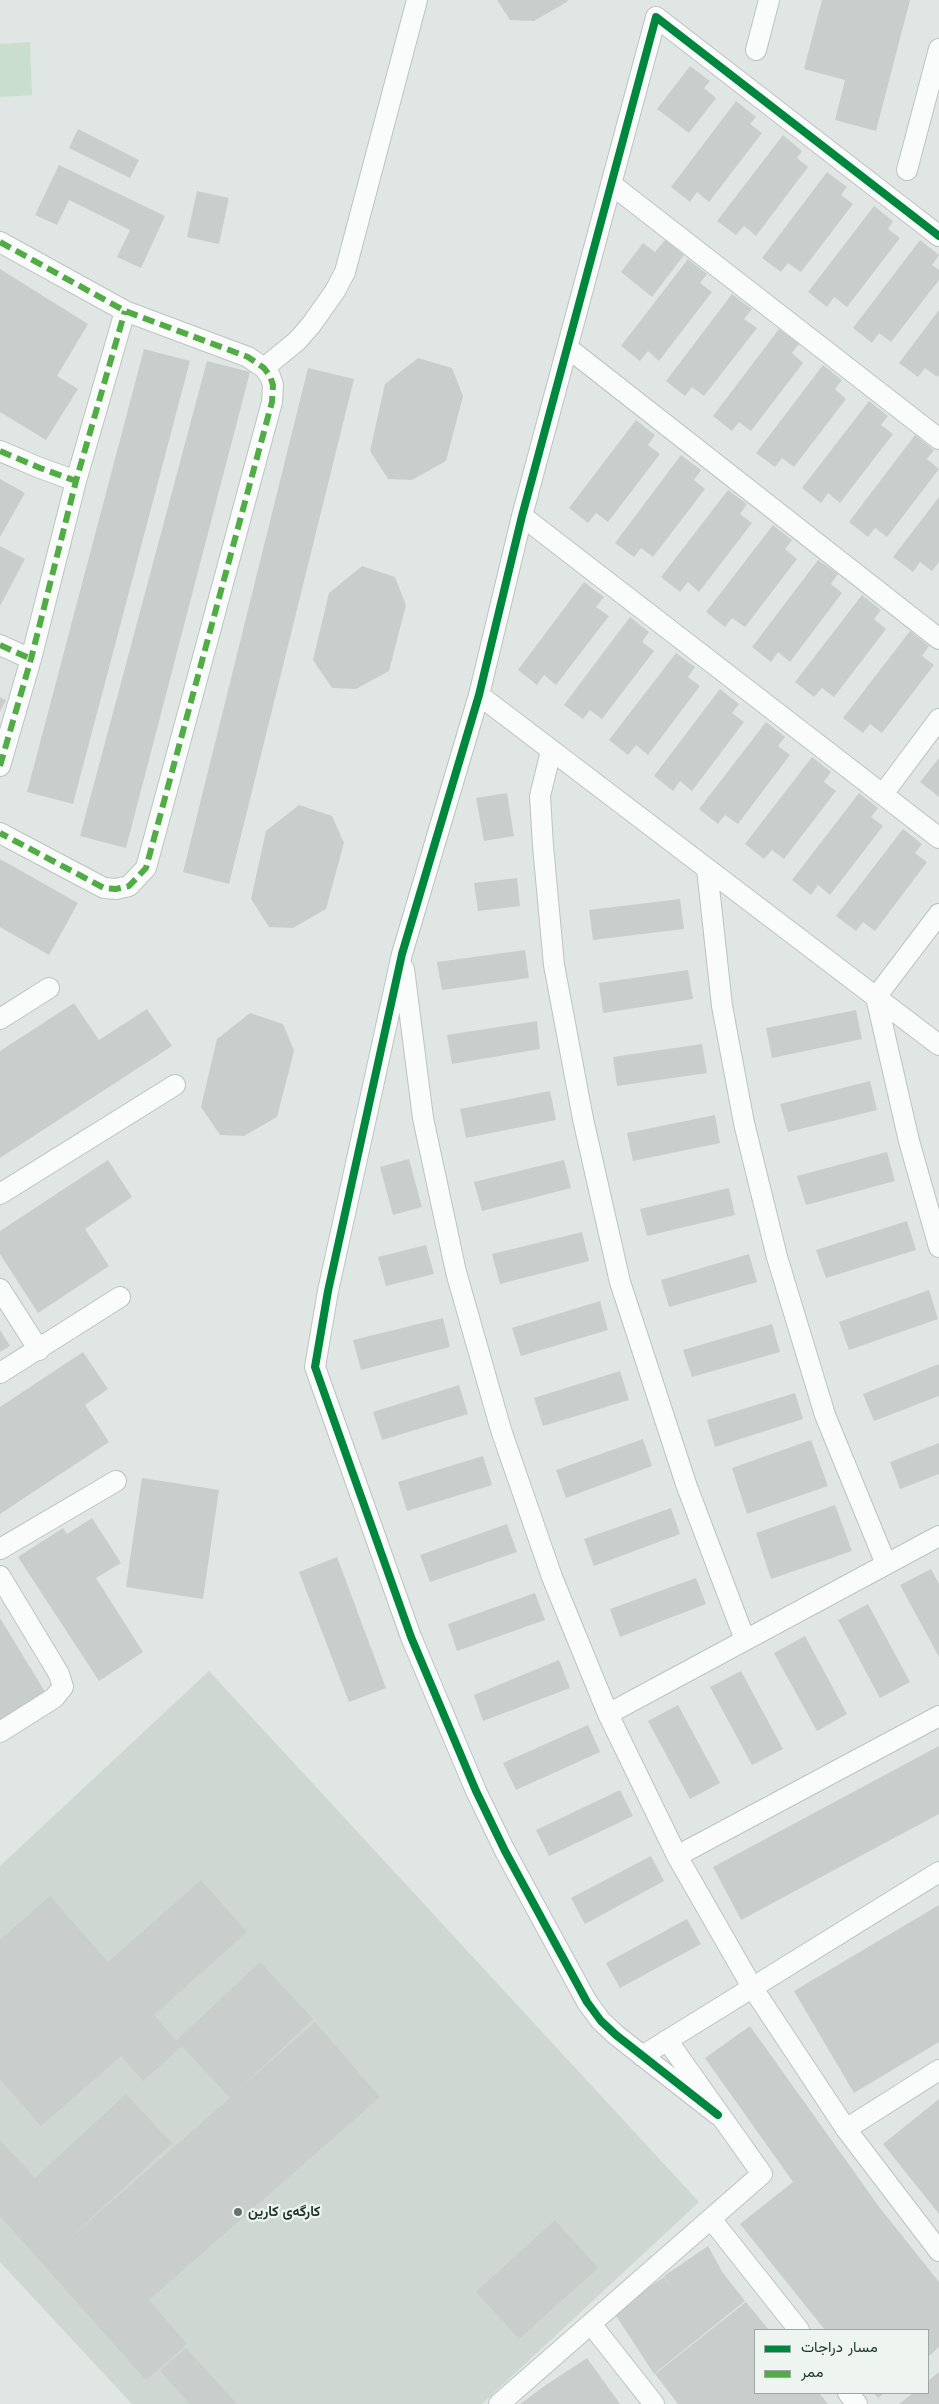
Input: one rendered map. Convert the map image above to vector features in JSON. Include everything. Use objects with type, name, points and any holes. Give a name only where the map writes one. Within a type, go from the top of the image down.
[{"type":"street","points":[[264,368],[297,341],[311,326],[335,291],[345,272],[417,0]]},
{"type":"street","points":[[756,50],[770,0]]},
{"type":"street","points":[[718,2115],[616,2035],[587,2002],[505,1851],[476,1791],[411,1637],[315,1367],[328,1291],[402,954],[479,694],[522,516],[656,17],[939,236]]},
{"type":"street","points":[[907,170],[939,49]]},
{"type":"street","points":[[611,184],[939,439]]},
{"type":"street","points":[[0,242],[124,311],[248,357],[264,368],[270,376],[273,385],[272,402],[146,868],[129,886],[116,889],[104,888],[0,833]]},
{"type":"street","points":[[0,766],[31,659],[76,481],[124,311]]},
{"type":"street","points":[[568,348],[939,639]]},
{"type":"street","points":[[0,451],[76,481]]},
{"type":"street","points":[[522,516],[939,838]]},
{"type":"street","points":[[0,646],[31,659]]},
{"type":"street","points":[[479,694],[551,751],[939,1045]]},
{"type":"street","points":[[883,794],[939,719]]},
{"type":"street","points":[[551,751],[540,796],[543,846],[554,965],[583,1119],[620,1282],[686,1484],[745,1640]]},
{"type":"street","points":[[707,869],[722,1006],[744,1124],[777,1258],[825,1415],[886,1564]]},
{"type":"street","points":[[876,997],[939,914]]},
{"type":"street","points":[[402,954],[423,1118],[456,1272],[501,1430],[542,1550],[608,1714],[677,1856],[752,1987],[846,2129],[939,2251]]},
{"type":"street","points":[[0,1019],[49,988]]},
{"type":"street","points":[[876,997],[909,1141],[939,1247]]},
{"type":"street","points":[[0,1194],[175,1084]]},
{"type":"street","points":[[0,1289],[39,1350]]},
{"type":"street","points":[[0,1373],[120,1298]]},
{"type":"street","points":[[0,1549],[116,1480]]},
{"type":"street","points":[[608,1714],[939,1536]]},
{"type":"street","points":[[0,1576],[59,1674],[63,1687],[54,1698],[0,1732]]},
{"type":"street","points":[[677,1856],[939,1716]]},
{"type":"street","points":[[642,2056],[939,1872]]},
{"type":"street","points":[[499,2404],[762,2174],[718,2115],[667,2040]]},
{"type":"street","points":[[846,2129],[939,2070]]},
{"type":"street","points":[[711,2219],[798,2329]]},
{"type":"street","points":[[591,2324],[654,2404]]},
{"type":"street","points":[[849,2394],[857,2404]]},
{"type":"shaded area","points":[[209,1671],[699,2202],[482,2404],[132,2404],[0,2262],[0,1866]]},
{"type":"green space","points":[[30,42],[32,95],[0,97],[0,44]]},
{"type":"building","points":[[497,0],[568,0],[534,21],[510,20]]},
{"type":"building","points":[[822,0],[910,0],[876,131],[835,120],[845,80],[804,69]]},
{"type":"building","points":[[690,66],[710,81],[704,88],[716,98],[689,133],[657,109]]},
{"type":"building","points":[[736,101],[756,117],[750,124],[762,133],[709,202],[697,192],[690,202],[671,187]]},
{"type":"building","points":[[78,129],[139,160],[130,178],[69,148]]},
{"type":"building","points":[[783,135],[802,151],[797,158],[808,167],[756,236],[744,226],[736,235],[717,221]]},
{"type":"building","points":[[59,165],[165,216],[141,268],[117,257],[130,230],[69,200],[57,225],[35,215]]},
{"type":"building","points":[[827,172],[847,187],[841,195],[853,204],[801,272],[788,263],[781,272],[762,258]]},
{"type":"building","points":[[197,191],[229,198],[219,244],[187,237]]},
{"type":"building","points":[[874,206],[893,221],[888,229],[900,238],[847,307],[834,297],[827,307],[808,292]]},
{"type":"building","points":[[665,240],[684,255],[652,297],[621,272],[643,243],[655,252]]},
{"type":"building","points":[[920,240],[939,255],[932,265],[939,270],[939,280],[891,342],[879,333],[872,343],[853,328]]},
{"type":"building","points":[[688,259],[707,274],[700,283],[712,292],[659,361],[648,351],[640,361],[621,346]]},
{"type":"building","points":[[0,269],[88,324],[57,376],[78,389],[46,440],[0,412]]},
{"type":"building","points":[[732,294],[752,309],[744,319],[757,328],[704,396],[692,387],[685,396],[666,381]]},
{"type":"building","points":[[939,310],[939,375],[937,377],[925,368],[918,377],[899,363]]},
{"type":"building","points":[[779,329],[799,344],[792,353],[803,363],[751,431],[739,422],[732,431],[713,416]]},
{"type":"building","points":[[144,349],[190,361],[73,804],[27,792]]},
{"type":"building","points":[[418,358],[452,368],[463,396],[446,461],[412,480],[388,479],[370,451],[385,384]]},
{"type":"building","points":[[207,361],[250,372],[126,848],[80,836]]},
{"type":"building","points":[[823,365],[842,380],[835,389],[846,399],[794,467],[782,458],[775,467],[756,453]]},
{"type":"building","points":[[308,368],[354,379],[229,884],[183,872]]},
{"type":"building","points":[[869,401],[888,416],[881,425],[893,434],[840,503],[828,493],[821,503],[802,488]]},
{"type":"building","points":[[636,420],[655,435],[648,445],[660,454],[608,522],[596,513],[588,523],[569,508]]},
{"type":"building","points":[[915,435],[934,450],[927,459],[939,469],[887,537],[875,528],[868,537],[849,522]]},
{"type":"building","points":[[681,455],[701,470],[694,480],[705,489],[653,557],[641,548],[634,557],[615,543]]},
{"type":"building","points":[[0,479],[25,493],[0,537]]},
{"type":"building","points":[[728,490],[747,504],[740,514],[752,523],[699,592],[688,582],[680,592],[661,577]]},
{"type":"building","points":[[939,497],[939,562],[932,571],[920,562],[913,572],[893,557]]},
{"type":"building","points":[[773,525],[792,540],[785,549],[797,559],[745,627],[732,618],[725,627],[706,612]]},
{"type":"building","points":[[0,546],[25,559],[0,606]]},
{"type":"building","points":[[818,560],[838,574],[831,584],[842,593],[790,662],[778,652],[771,662],[752,647]]},
{"type":"building","points":[[362,566],[395,577],[406,605],[389,671],[356,689],[332,688],[313,660],[329,593]]},
{"type":"building","points":[[584,582],[604,597],[596,607],[609,616],[556,685],[544,675],[537,685],[518,670]]},
{"type":"building","points":[[862,595],[881,610],[874,619],[886,629],[834,697],[822,688],[814,697],[795,682]]},
{"type":"building","points":[[630,617],[649,632],[642,642],[654,651],[602,719],[590,710],[583,719],[564,705]]},
{"type":"building","points":[[910,631],[929,646],[922,656],[934,665],[882,733],[870,724],[863,733],[843,718]]},
{"type":"building","points":[[676,653],[695,667],[688,677],[700,686],[648,755],[636,745],[628,755],[609,740]]},
{"type":"building","points":[[720,689],[739,704],[732,713],[744,722],[692,791],[680,781],[673,791],[654,776]]},
{"type":"building","points":[[0,697],[6,700],[0,712]]},
{"type":"building","points":[[766,722],[785,737],[778,746],[790,755],[738,824],[725,815],[718,824],[699,809]]},
{"type":"building","points":[[812,757],[831,772],[824,782],[836,791],[784,859],[772,850],[764,859],[745,844]]},
{"type":"building","points":[[939,758],[939,797],[920,782]]},
{"type":"building","points":[[507,793],[514,836],[484,841],[476,798]]},
{"type":"building","points":[[859,793],[878,808],[871,817],[883,826],[830,895],[818,885],[811,895],[792,880]]},
{"type":"building","points":[[299,805],[332,816],[344,843],[326,909],[293,928],[269,927],[251,899],[266,831]]},
{"type":"building","points":[[903,829],[922,844],[915,853],[927,862],[875,931],[863,922],[856,931],[836,916]]},
{"type":"building","points":[[0,859],[78,903],[49,955],[0,927]]},
{"type":"building","points":[[517,878],[520,906],[478,911],[474,883]]},
{"type":"building","points":[[680,899],[684,929],[593,940],[589,910]]},
{"type":"building","points":[[525,950],[529,978],[442,990],[437,962]]},
{"type":"building","points":[[688,970],[693,999],[603,1013],[599,983]]},
{"type":"building","points":[[74,1003],[99,1040],[147,1009],[172,1046],[0,1158],[0,1051]]},
{"type":"building","points":[[856,1010],[862,1039],[772,1058],[766,1028]]},
{"type":"building","points":[[250,1013],[283,1024],[294,1051],[277,1117],[244,1136],[220,1135],[201,1107],[217,1039]]},
{"type":"building","points":[[537,1021],[540,1049],[452,1064],[447,1035]]},
{"type":"building","points":[[702,1044],[707,1073],[617,1086],[613,1057]]},
{"type":"building","points":[[870,1081],[877,1110],[788,1132],[780,1104]]},
{"type":"building","points":[[550,1091],[556,1120],[466,1138],[460,1109]]},
{"type":"building","points":[[715,1115],[720,1143],[633,1161],[627,1133]]},
{"type":"building","points":[[887,1152],[895,1181],[806,1205],[797,1176]]},
{"type":"building","points":[[409,1159],[422,1207],[393,1215],[380,1167]]},
{"type":"building","points":[[108,1160],[132,1197],[85,1229],[109,1266],[38,1313],[0,1254],[0,1231]]},
{"type":"building","points":[[564,1160],[571,1188],[482,1211],[474,1182]]},
{"type":"building","points":[[729,1188],[735,1215],[647,1236],[640,1209]]},
{"type":"building","points":[[907,1221],[916,1250],[826,1278],[816,1250]]},
{"type":"building","points":[[582,1232],[589,1261],[500,1284],[492,1254]]},
{"type":"building","points":[[426,1245],[434,1274],[386,1286],[378,1257]]},
{"type":"building","points":[[749,1254],[757,1282],[669,1307],[661,1280]]},
{"type":"building","points":[[929,1290],[938,1319],[849,1350],[839,1322]]},
{"type":"building","points":[[600,1301],[608,1330],[521,1356],[512,1328]]},
{"type":"building","points":[[443,1318],[450,1347],[361,1370],[353,1340]]},
{"type":"building","points":[[772,1324],[780,1352],[692,1377],[683,1350]]},
{"type":"building","points":[[0,1330],[10,1346],[0,1352]]},
{"type":"building","points":[[83,1352],[108,1389],[85,1405],[109,1442],[0,1514],[0,1407]]},
{"type":"building","points":[[939,1364],[939,1396],[874,1421],[863,1394]]},
{"type":"building","points":[[620,1371],[629,1400],[543,1426],[534,1398]]},
{"type":"building","points":[[459,1385],[468,1414],[382,1440],[373,1412]]},
{"type":"building","points":[[795,1393],[803,1419],[715,1447],[707,1420]]},
{"type":"building","points":[[643,1439],[652,1466],[566,1498],[556,1470]]},
{"type":"building","points":[[811,1440],[828,1486],[747,1514],[732,1468]]},
{"type":"building","points":[[939,1443],[939,1474],[900,1489],[890,1462]]},
{"type":"building","points":[[483,1456],[492,1485],[407,1511],[398,1482]]},
{"type":"building","points":[[142,1478],[219,1490],[203,1599],[126,1587]]},
{"type":"building","points":[[835,1505],[852,1551],[771,1579],[756,1533]]},
{"type":"building","points":[[671,1508],[680,1534],[594,1566],[584,1539]]},
{"type":"building","points":[[92,1518],[121,1563],[96,1578],[143,1652],[99,1681],[18,1557],[63,1528],[67,1534]]},
{"type":"building","points":[[507,1524],[517,1552],[430,1582],[420,1555]]},
{"type":"building","points":[[337,1557],[386,1688],[349,1702],[299,1572]]},
{"type":"building","points":[[931,1569],[939,1584],[939,1657],[900,1585]]},
{"type":"building","points":[[696,1578],[706,1604],[620,1637],[610,1609]]},
{"type":"building","points":[[535,1593],[545,1620],[457,1651],[448,1624]]},
{"type":"building","points":[[868,1604],[910,1682],[880,1698],[838,1620]]},
{"type":"building","points":[[0,1618],[47,1695],[0,1724]]},
{"type":"building","points":[[805,1636],[847,1714],[817,1731],[774,1653]]},
{"type":"building","points":[[559,1660],[570,1688],[483,1721],[474,1695]]},
{"type":"building","points":[[741,1671],[783,1749],[752,1765],[710,1687]]},
{"type":"building","points":[[678,1705],[720,1783],[690,1799],[648,1721]]},
{"type":"building","points":[[588,1725],[600,1752],[516,1790],[503,1763]]},
{"type":"building","points":[[939,1746],[939,1814],[741,1920],[713,1867]]},
{"type":"building","points":[[620,1790],[633,1816],[549,1856],[536,1830]]},
{"type":"building","points":[[651,1856],[664,1881],[585,1924],[571,1898]]},
{"type":"building","points":[[201,1880],[247,1932],[154,2015],[176,2041],[260,1962],[313,2019],[238,2090],[315,2022],[380,2097],[149,2300],[187,2344],[146,2380],[0,2216],[0,2140],[35,2178],[126,2094],[172,2143],[61,2246],[230,2098],[182,2046],[143,2081],[121,2056],[41,2126],[0,2079],[0,1940],[50,1896],[108,1962]]},
{"type":"building","points":[[939,1905],[939,2042],[854,2093],[794,1991]]},
{"type":"building","points":[[687,1919],[701,1944],[620,1988],[606,1963]]},
{"type":"building","points":[[750,2026],[880,2208],[939,2282],[939,2347],[929,2356],[929,2329],[824,2329],[740,2224],[793,2182],[705,2058]]},
{"type":"building","points":[[939,2099],[939,2214],[883,2144]]},
{"type":"building","points":[[555,2220],[598,2268],[519,2339],[476,2292]]},
{"type":"building","points":[[708,2246],[723,2273],[745,2301],[654,2374],[613,2311],[664,2277],[673,2289],[664,2276]]},
{"type":"building","points":[[746,2302],[768,2329],[754,2329],[754,2394],[820,2394],[828,2404],[678,2404],[655,2374]]},
{"type":"building","points":[[186,2348],[237,2404],[190,2404],[160,2371]]},
{"type":"building","points":[[587,2358],[620,2404],[520,2404],[546,2385]]},
{"type":"building","points":[[939,2372],[939,2404],[899,2404],[912,2394],[929,2394],[929,2380]]},
{"type":"building","points":[[875,2394],[883,2394],[878,2398]]},
{"type":"marked path","points":[[0,242],[125,311],[248,357],[264,368],[270,376],[273,385],[272,402],[146,868],[129,886],[116,889],[104,888],[0,833]]},
{"type":"marked path","points":[[0,766],[31,659],[76,481],[125,311]]},
{"type":"marked path","points":[[0,451],[76,481]]},
{"type":"marked path","points":[[0,645],[31,659]]},
{"type":"cycle path","points":[[718,2115],[616,2035],[601,2021],[587,2002],[505,1851],[476,1791],[411,1637],[315,1367],[328,1291],[402,954],[479,695],[522,516],[656,17],[939,236]]},
{"type":"place","name":"کارگەی کارین","points":[[238,2212]]}]
